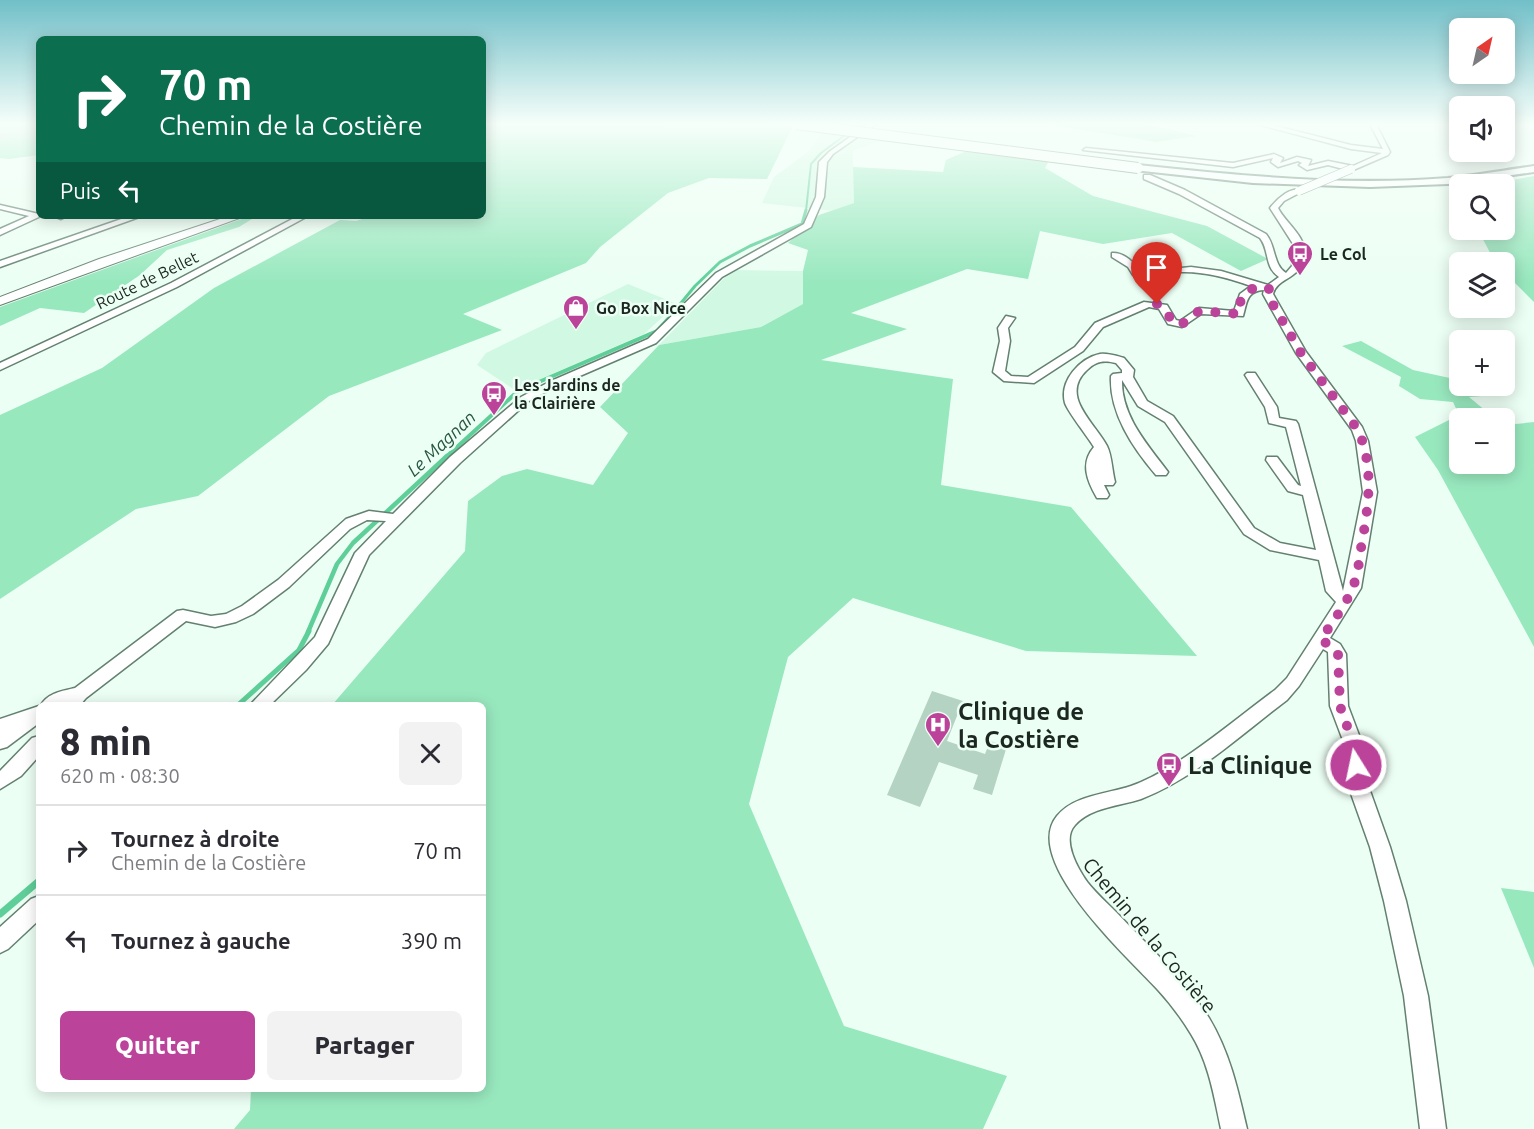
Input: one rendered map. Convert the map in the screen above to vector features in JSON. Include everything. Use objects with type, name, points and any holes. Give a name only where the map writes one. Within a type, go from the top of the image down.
[{"type":"highway","points":[[1234,177],[1269,181],[1366,184],[1448,181],[1479,177]]},
{"type":"highway","points":[[1322,177],[1403,177]]},
{"type":"main road","points":[[0,301],[103,262],[231,219]]},
{"type":"street","points":[[262,702],[300,666],[322,640],[362,553],[385,517],[525,399],[555,383],[652,341],[719,275],[808,225],[820,197],[821,177]]},
{"type":"street","points":[[1147,177],[1182,192],[1263,236],[1269,241],[1273,268],[1279,274],[1287,277]]},
{"type":"street","points":[[1010,318],[1003,328],[1005,341],[999,372],[1008,379],[1030,381],[1079,350],[1099,325],[1151,303],[1163,307],[1172,322],[1178,324],[1184,324],[1199,311],[1239,314],[1242,297],[1252,288],[1264,287],[1287,277],[1298,266],[1299,241],[1276,213],[1275,206],[1281,199],[1333,177]]},
{"type":"street","points":[[0,207],[36,216]]},
{"type":"street","points":[[0,232],[36,217]]},
{"type":"street","points":[[79,237],[76,234],[108,219]]},
{"type":"street","points":[[0,264],[130,219]]},
{"type":"street","name":"Route de Bellet","points":[[0,367],[174,285],[298,219]]},
{"type":"street","points":[[1115,255],[1132,265],[1136,273],[1143,275],[1181,269],[1235,277],[1264,287]]},
{"type":"street","name":"Chemin de la Costière","points":[[1234,1129],[1220,1068],[1200,1026],[1169,985],[1081,890],[1061,854],[1060,832],[1068,817],[1075,812],[1093,804],[1137,792],[1163,780],[1248,720],[1287,689],[1353,588],[1370,492],[1362,441],[1358,430],[1301,353],[1264,287]]},
{"type":"street","points":[[1108,482],[1101,447],[1071,403],[1072,383],[1078,372],[1089,362],[1103,357],[1120,360],[1128,370],[1127,377],[1142,403],[1169,419],[1249,531],[1257,538],[1280,549],[1324,556]]},
{"type":"street","points":[[1251,375],[1271,407],[1273,420],[1292,424],[1308,492],[1322,538],[1324,556],[1336,594],[1346,602]]},
{"type":"street","points":[[1127,377],[1117,376],[1116,383],[1124,414],[1149,460],[1161,472]]},
{"type":"street","points":[[1101,447],[1095,453],[1092,464],[1094,478],[1102,495]]},
{"type":"street","points":[[1272,460],[1293,488],[1308,492]]},
{"type":"street","points":[[55,702],[63,697],[75,699],[183,615],[215,622],[234,616],[265,599],[358,516],[385,517]]},
{"type":"street","points":[[1321,640],[1334,648],[1338,654],[1340,706],[1353,743],[1359,788],[1380,847],[1398,912],[1416,996],[1434,1129]]},
{"type":"street","points":[[0,726],[36,712]]},
{"type":"street","points":[[0,742],[36,713]]},
{"type":"street","points":[[0,781],[14,771],[36,746]]},
{"type":"street","points":[[0,942],[36,909]]},
{"type":"shaded area","points":[[774,177],[853,177],[854,203],[834,211],[762,203]]},
{"type":"shaded area","points":[[732,270],[803,271],[803,304],[761,327],[659,345]]},
{"type":"shaded area","points":[[628,284],[677,304],[644,334],[515,390],[477,365],[486,353]]},
{"type":"green space","points":[[486,177],[768,177],[767,179],[709,178],[668,193],[600,247],[586,263],[463,314],[502,330],[329,396],[198,496],[136,509],[0,599],[0,415],[102,368],[214,288],[340,220],[362,219],[486,219]]},
{"type":"green space","points":[[853,177],[1060,177],[1093,196],[1207,226],[1268,259],[1241,271],[1172,233],[1103,244],[1040,231],[1028,279],[967,269],[851,313],[907,329],[821,360],[953,379],[941,485],[1071,507],[1197,656],[1026,651],[853,598],[788,657],[749,804],[844,1026],[1007,1076],[983,1129],[234,1129],[250,1110],[251,1092],[486,1092],[486,702],[335,702],[465,551],[468,501],[502,476],[527,469],[593,485],[628,433],[600,407],[659,345],[761,327],[803,304],[803,271],[808,250],[788,243],[819,215],[854,203]]},
{"type":"green space","points":[[1534,177],[1534,302],[1515,283],[1515,252],[1490,252],[1483,240],[1515,240],[1515,180]]},
{"type":"green space","points":[[242,219],[252,219],[239,227],[167,250],[140,275],[84,313],[40,308],[0,326],[0,307]]},
{"type":"green space","points":[[1361,341],[1413,370],[1449,378],[1449,396],[1481,396],[1469,397],[1482,408],[1456,408],[1453,402],[1420,399],[1399,386],[1401,377],[1342,346]]},
{"type":"green space","points":[[1449,420],[1449,474],[1515,474],[1515,424],[1534,422],[1534,647],[1438,470],[1415,437]]},
{"type":"green space","points":[[1501,888],[1534,892],[1534,968]]},
{"type":"building","name":"Clinique de la Costière","points":[[932,691],[963,701],[947,741],[985,754],[990,741],[1007,746],[992,795],[973,789],[978,775],[939,762],[920,807],[887,795]]},
{"type":"waterway","name":"Le Magnan","points":[[806,211],[810,177]]},
{"type":"waterway","name":"Le Magnan","points":[[667,320],[695,286],[720,262],[750,246],[802,224],[806,210]]},
{"type":"waterway","name":"Le Magnan","points":[[445,458],[518,391],[657,331],[668,319]]},
{"type":"waterway","name":"Le Magnan","points":[[308,632],[337,564],[353,543],[447,456]]},
{"type":"waterway","name":"Le Magnan","points":[[241,702],[299,650],[309,631]]},
{"type":"waterway","name":"Le Magnan","points":[[0,914],[36,884]]},
{"type":"place","name":"Le Col","points":[[1300,277]]},
{"type":"place","name":"Go Box Nice","points":[[576,331]]},
{"type":"place","name":"Les Jardins de la Clairière","points":[[494,417]]},
{"type":"place","name":"Clinique de la Costière","points":[[938,748]]},
{"type":"place","name":"La Clinique","points":[[1169,788]]},
{"type":"route","points":[[1157,304],[1167,312],[1170,321],[1184,324],[1199,311],[1239,314],[1240,301],[1250,289],[1259,286],[1269,288],[1268,296],[1301,353],[1358,430],[1370,482],[1364,536],[1353,588],[1321,640],[1334,648],[1338,654],[1340,706],[1353,743],[1356,765]]}]
